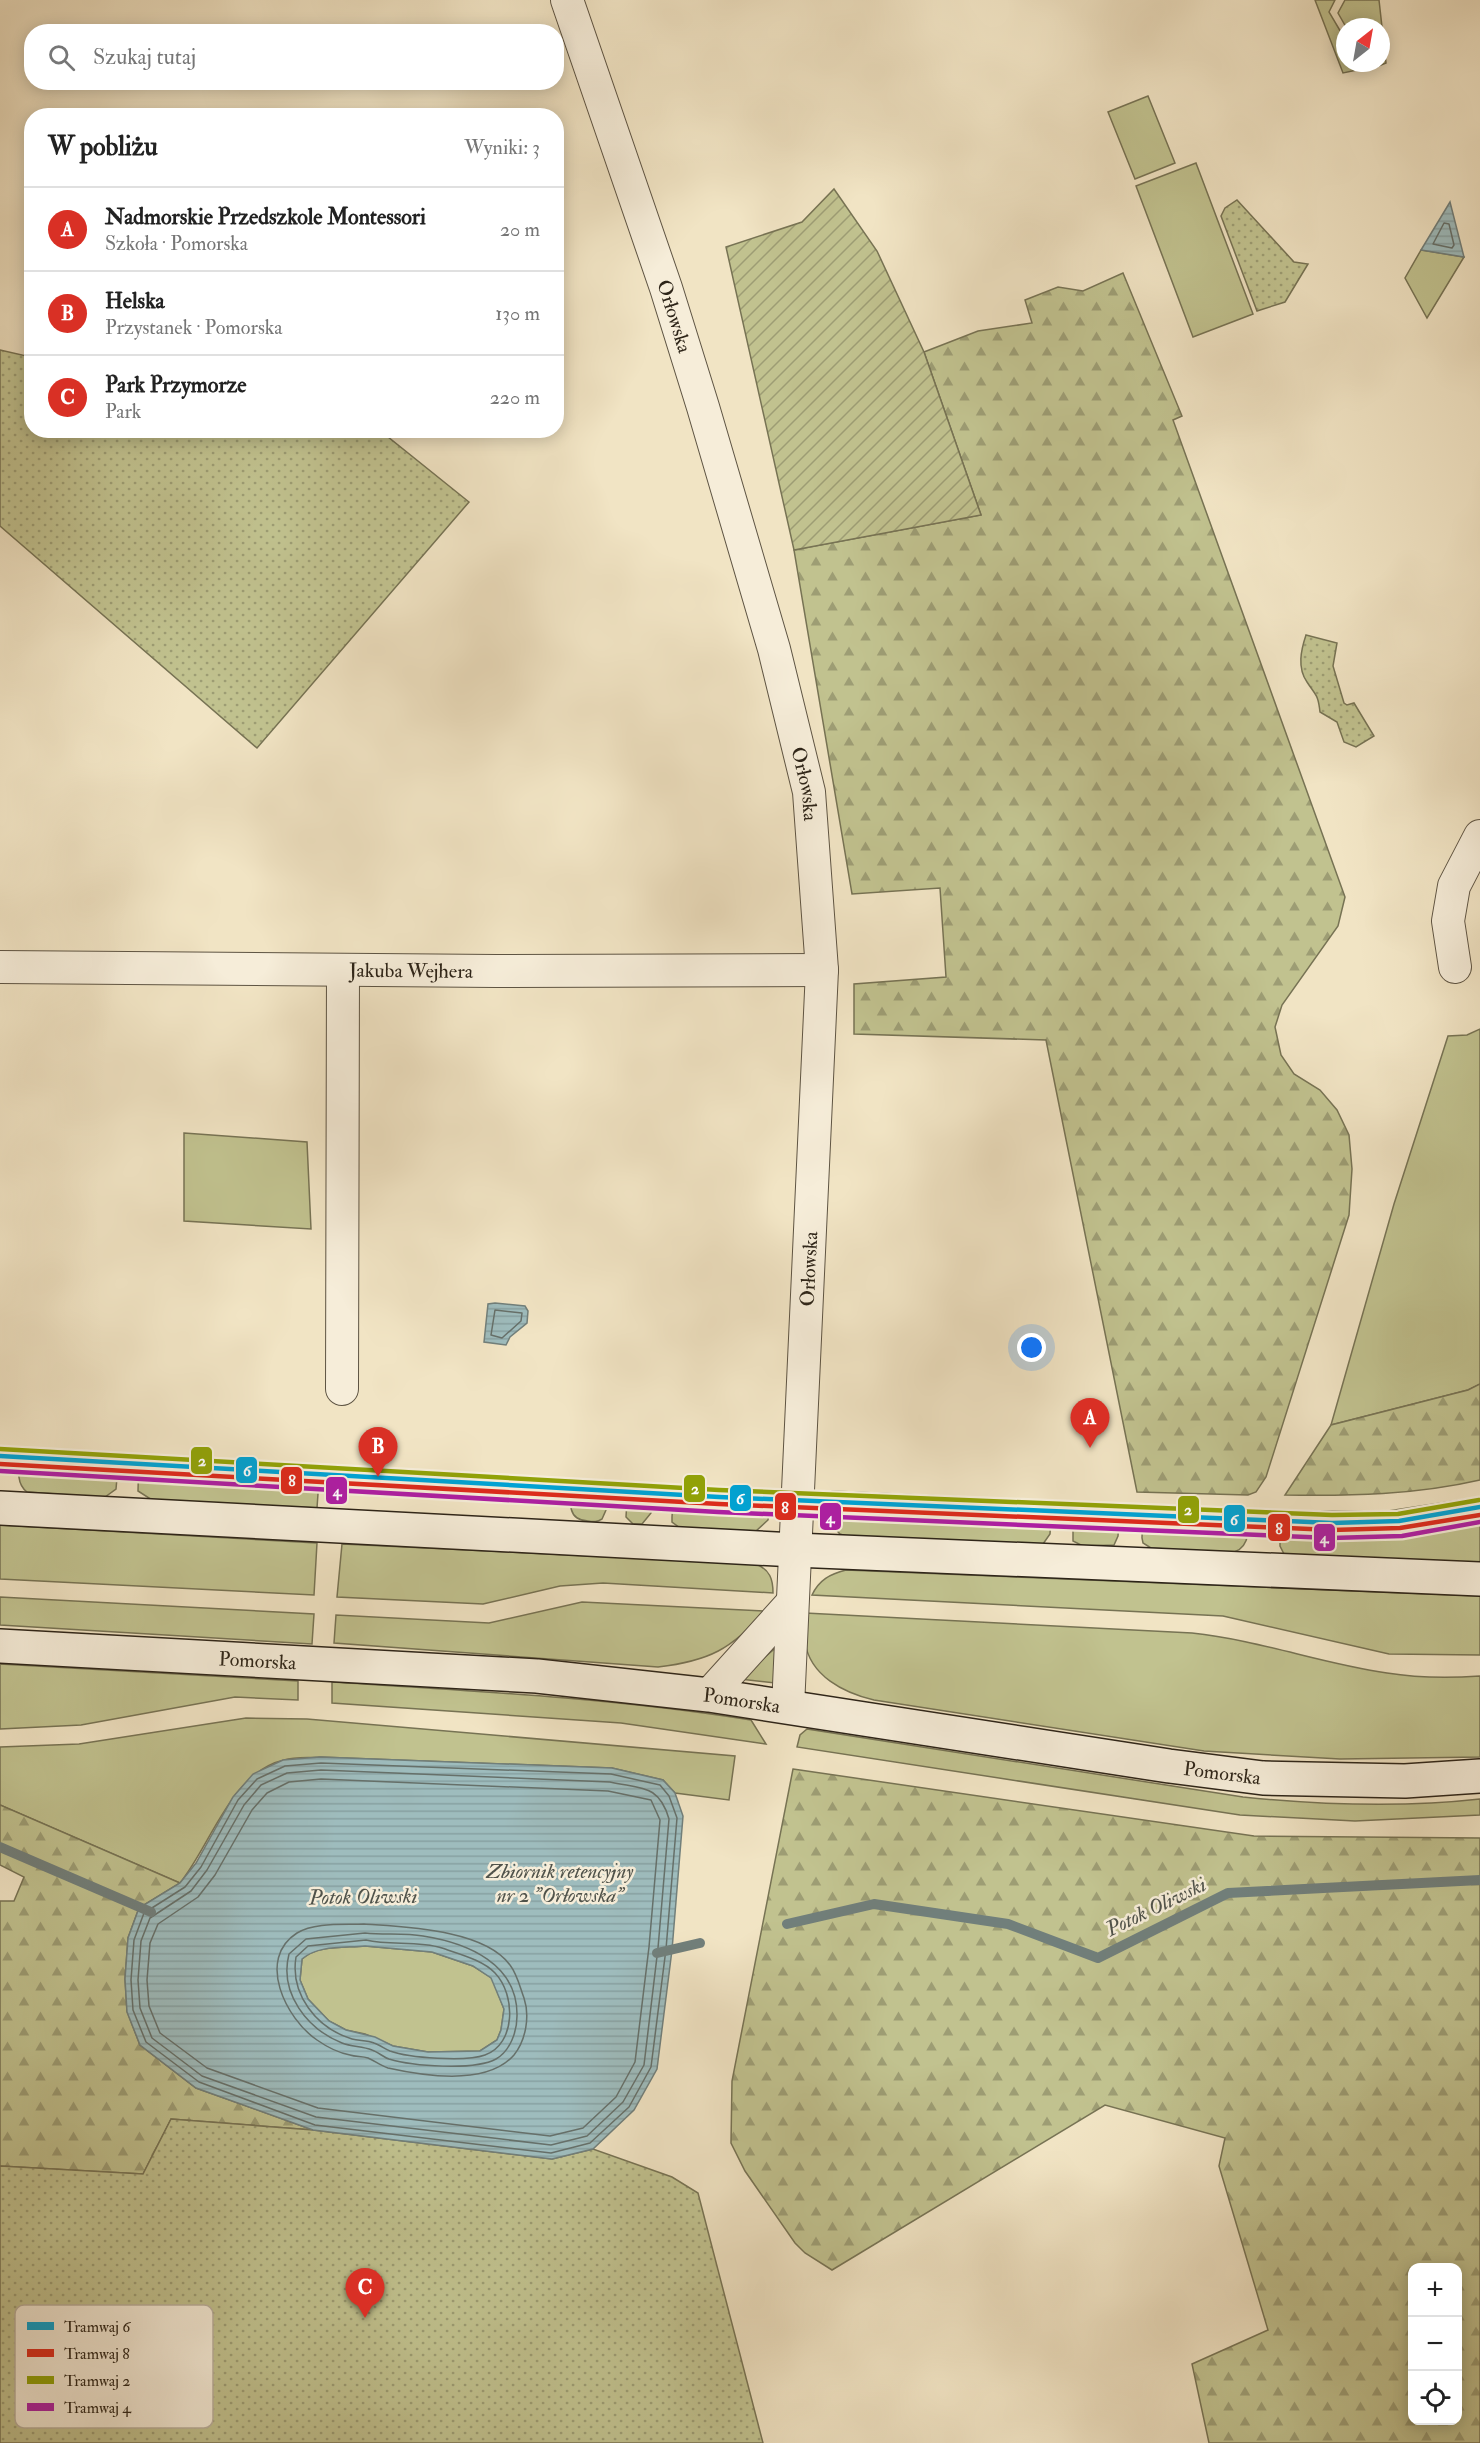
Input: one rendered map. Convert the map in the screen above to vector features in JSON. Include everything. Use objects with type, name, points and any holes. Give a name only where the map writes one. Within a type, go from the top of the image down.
[{"type":"street","name":"Orłowska","points":[[567,0],[669,299],[774,649],[809,792],[822,970],[788,1707]]},
{"type":"street","points":[[1455,967],[1448,921],[1454,886],[1480,836]]},
{"type":"street","name":"Jakuba Wejhera","points":[[0,967],[822,970]]},
{"type":"street","points":[[342,1389],[343,970]]},
{"type":"street","points":[[0,1508],[795,1550],[1480,1579]]},
{"type":"street","points":[[709,1695],[792,1603]]},
{"type":"street","name":"Pomorska","points":[[0,1646],[537,1676],[709,1695],[1169,1766],[1263,1778],[1405,1781],[1480,1776]]},
{"type":"green space","points":[[1315,0],[1335,0],[1329,12],[1336,24],[1336,55]]},
{"type":"green space","points":[[1345,0],[1379,0],[1381,18],[1341,18],[1338,13]]},
{"type":"green space","points":[[1148,96],[1175,163],[1135,179],[1108,112]]},
{"type":"green space","points":[[1196,163],[1253,314],[1193,337],[1136,186]]},
{"type":"green space","points":[[834,189],[877,251],[924,352],[981,515],[794,550],[726,247],[802,222]]},
{"type":"green space","points":[[1237,200],[1294,262],[1308,264],[1285,302],[1257,311],[1221,216],[1225,208]]},
{"type":"green space","points":[[1421,250],[1464,257],[1427,318],[1405,278]]},
{"type":"green space","points":[[1123,273],[1182,416],[1173,420],[1345,897],[1338,926],[1282,1005],[1275,1027],[1281,1055],[1294,1074],[1320,1090],[1337,1110],[1349,1135],[1352,1169],[1349,1215],[1266,1477],[1256,1492],[1248,1495],[1137,1492],[1046,1040],[854,1034],[854,984],[946,977],[940,888],[852,894],[794,550],[981,515],[924,352],[978,331],[1032,323],[1025,300],[1058,287],[1083,291]]},
{"type":"green space","points":[[0,350],[24,355],[24,438],[389,438],[469,502],[257,748],[0,526]]},
{"type":"green space","points":[[1306,635],[1337,643],[1333,666],[1344,703],[1347,705],[1354,703],[1374,736],[1356,747],[1344,742],[1337,722],[1320,712],[1316,696],[1304,677],[1301,659]]},
{"type":"green space","points":[[1480,1029],[1480,1384],[1468,1390],[1331,1425],[1394,1204],[1448,1036],[1467,1035]]},
{"type":"green space","points":[[184,1133],[307,1142],[311,1229],[184,1221]]},
{"type":"green space","points":[[1480,1384],[1480,1480],[1431,1489],[1383,1494],[1285,1495],[1331,1425],[1468,1390]]},
{"type":"green space","points":[[21,1450],[119,1455],[116,1489],[105,1497],[27,1492],[19,1478]]},
{"type":"green space","points":[[139,1456],[320,1465],[317,1508],[152,1500],[138,1491]]},
{"type":"green space","points":[[573,1479],[608,1481],[606,1510],[602,1519],[592,1522],[575,1517],[571,1506]]},
{"type":"green space","points":[[628,1482],[654,1484],[651,1513],[642,1524],[633,1524],[626,1517]]},
{"type":"green space","points":[[674,1485],[771,1490],[768,1520],[756,1531],[680,1528],[672,1522]]},
{"type":"green space","points":[[832,1491],[1052,1501],[1050,1534],[1043,1544],[1037,1545],[849,1537],[840,1534],[830,1523]]},
{"type":"green space","points":[[1480,1497],[1480,1565],[1285,1556],[1280,1546],[1280,1511],[1388,1511]]},
{"type":"green space","points":[[1073,1502],[1120,1505],[1118,1536],[1114,1545],[1083,1546],[1073,1541]]},
{"type":"green space","points":[[1143,1505],[1249,1509],[1245,1543],[1236,1551],[1229,1553],[1151,1548],[1143,1543],[1142,1538]]},
{"type":"green space","points":[[0,1525],[317,1543],[314,1595],[0,1579]]},
{"type":"green space","points":[[342,1544],[756,1564],[765,1569],[770,1576],[773,1593],[603,1583],[560,1586],[483,1604],[337,1597]]},
{"type":"green space","points":[[846,1570],[1480,1596],[1480,1655],[1389,1654],[1223,1616],[812,1595],[826,1578]]},
{"type":"green space","points":[[0,1597],[314,1614],[312,1644],[0,1625]]},
{"type":"green space","points":[[582,1602],[765,1611],[742,1635],[718,1651],[692,1661],[658,1667],[334,1643],[336,1615],[489,1623]]},
{"type":"green space","points":[[805,1613],[1192,1633],[1242,1641],[1387,1673],[1434,1677],[1480,1676],[1480,1757],[1340,1759],[1204,1751],[874,1700],[840,1688],[821,1673],[808,1654],[804,1631]]},
{"type":"green space","points":[[779,1645],[775,1683],[739,1679]]},
{"type":"green space","points":[[0,1664],[298,1681],[298,1700],[235,1697],[81,1725],[0,1729]]},
{"type":"green space","points":[[332,1682],[542,1696],[699,1712],[751,1720],[766,1744],[621,1723],[332,1703]]},
{"type":"green space","points":[[246,1718],[307,1719],[735,1756],[729,1800],[675,1793],[663,1780],[612,1768],[320,1757],[284,1760],[266,1767],[236,1794],[180,1883],[0,1805],[0,1747],[79,1744]]},
{"type":"green space","points":[[807,1729],[1243,1797],[1362,1804],[1421,1804],[1480,1799],[1480,1815],[1355,1821],[1240,1815],[797,1747],[800,1735]]},
{"type":"green space","points":[[793,1769],[1254,1836],[1480,1838],[1480,2443],[1209,2443],[1192,2364],[1268,2330],[1219,2166],[1225,2138],[1105,2105],[832,2270],[805,2253],[795,2243],[745,2171],[731,2143],[732,2081]]},
{"type":"green space","points":[[0,1805],[180,1883],[139,1908],[128,1938],[125,1979],[127,2011],[140,2045],[196,2088],[313,2130],[171,2119],[143,2174],[0,2166],[0,1901],[14,1901],[24,1877],[0,1865]]},
{"type":"green space","points":[[365,1946],[432,1952],[473,1966],[492,1978],[504,2009],[497,2040],[480,2051],[428,2052],[393,2046],[365,2034],[346,2030],[329,2021],[308,1999],[300,1980],[302,1959],[323,1949]]},
{"type":"green space","points":[[171,2119],[313,2130],[552,2159],[593,2149],[672,2177],[698,2193],[763,2443],[0,2443],[0,2166],[143,2174]]},
{"type":"water","points":[[1450,202],[1464,257],[1421,250]]},
{"type":"water","points":[[488,1304],[525,1306],[528,1311],[527,1323],[510,1337],[506,1345],[484,1342]]},
{"type":"water","name":"Zbiornik retencyjny nr 2 \"Orłowska\"","points":[[320,1757],[612,1768],[663,1780],[675,1793],[683,1816],[672,1950],[657,2069],[634,2110],[593,2149],[552,2159],[313,2130],[196,2088],[140,2045],[127,2012],[125,1979],[128,1938],[139,1908],[180,1883],[196,1863],[233,1797],[253,1774],[283,1760]],"holes":[[[365,1946],[432,1952],[473,1966],[491,1978],[504,2009],[501,2030],[497,2040],[480,2051],[428,2052],[393,2046],[375,2037],[346,2030],[329,2021],[308,1999],[300,1980],[302,1959],[323,1949]]]},
{"type":"waterway","name":"Potok Oliwski","points":[[0,1847],[151,1912]]},
{"type":"waterway","name":"Potok Oliwski","points":[[787,1924],[874,1904],[1008,1924],[1098,1958],[1228,1893],[1480,1880]]},
{"type":"waterway","name":"Potok Oliwski","points":[[657,1953],[700,1943]]},
{"type":"tram line","name":"2","points":[[0,1449],[719,1490],[1332,1515],[1398,1514],[1479,1500]]},
{"type":"tram line","name":"6","points":[[0,1456],[719,1497],[1332,1523],[1399,1521],[1480,1507]]},
{"type":"tram line","name":"8","points":[[0,1464],[719,1504],[1332,1530],[1400,1528],[1480,1515]]},
{"type":"tram line","name":"4","points":[[0,1471],[718,1512],[1331,1538],[1402,1536],[1480,1522]]},
{"type":"place","name":"Nadmorskie Przedszkole Montessori","points":[[1090,1448]]},
{"type":"place","name":"Helska","points":[[378,1477]]},
{"type":"place","name":"Park Przymorze","points":[[365,2318]]}]
